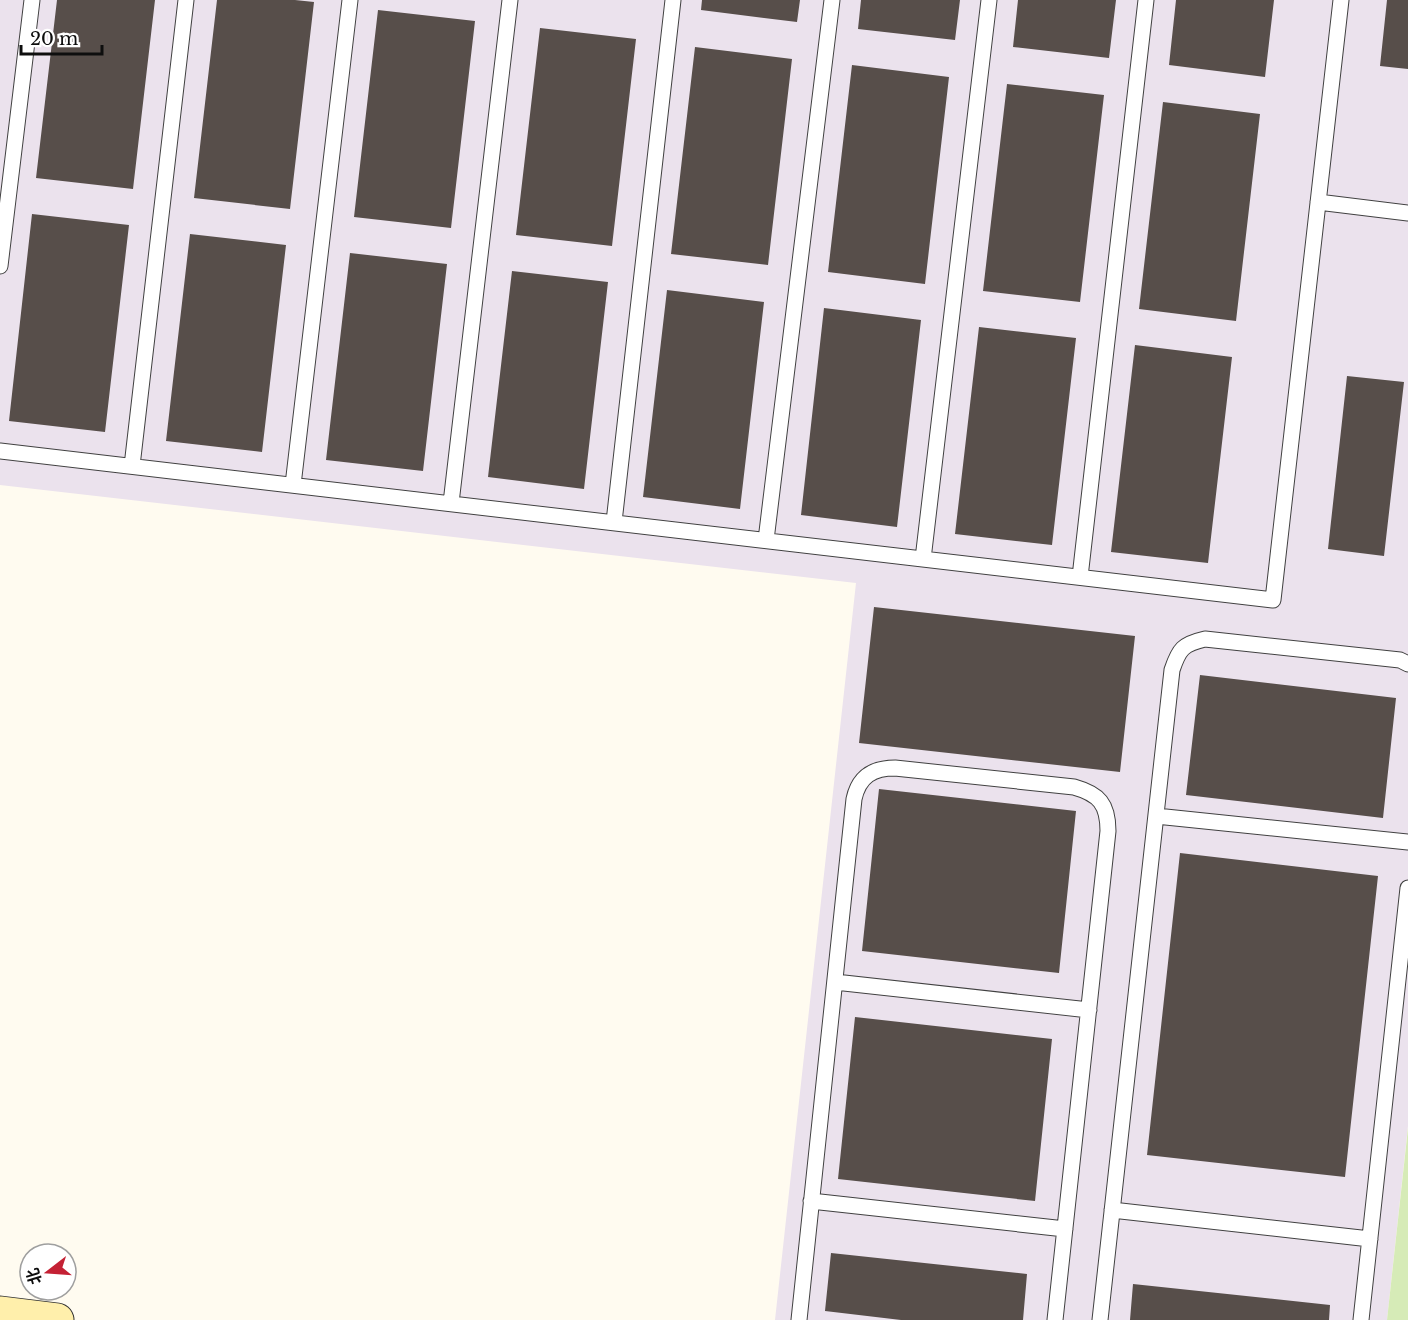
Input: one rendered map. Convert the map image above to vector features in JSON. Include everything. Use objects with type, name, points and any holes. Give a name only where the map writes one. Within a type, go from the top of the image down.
[{"type":"street","points":[[0,1313],[57,1320]]},
{"type":"lane","points":[[0,266],[32,0]]},
{"type":"lane","points":[[132,466],[186,0]]},
{"type":"lane","points":[[293,485],[350,0]]},
{"type":"lane","points":[[451,503],[510,0]]},
{"type":"lane","points":[[614,522],[673,0]]},
{"type":"lane","points":[[766,540],[832,0]]},
{"type":"lane","points":[[923,559],[989,0]]},
{"type":"lane","points":[[1080,577],[1146,0]]},
{"type":"lane","points":[[0,451],[1273,600],[1341,0]]},
{"type":"lane","points":[[1318,202],[1408,213]]},
{"type":"lane","points":[[1100,1320],[1172,670],[1177,653],[1191,642],[1205,639],[1400,660],[1408,664]]},
{"type":"lane","points":[[799,1320],[854,799],[856,790],[866,777],[882,768],[1074,787],[1088,791],[1099,799],[1105,808],[1108,831],[1054,1320]]},
{"type":"lane","points":[[1156,816],[1408,842]]},
{"type":"lane","points":[[1361,1320],[1408,888]]},
{"type":"lane","points":[[835,982],[1089,1010]]},
{"type":"lane","points":[[812,1201],[1065,1229]]},
{"type":"lane","points":[[1112,1210],[1370,1239]]},
{"type":"shaded area","points":[[0,0],[1408,0],[1408,1126],[1387,1320],[775,1320],[856,583],[0,485]]},
{"type":"green space","points":[[1408,1128],[1408,1320],[1387,1320]]},
{"type":"building","points":[[57,0],[155,0],[133,189],[36,178]]},
{"type":"building","points":[[217,0],[314,2],[290,209],[194,198]]},
{"type":"building","points":[[702,0],[800,0],[797,22],[701,10]]},
{"type":"building","points":[[861,0],[960,0],[955,40],[858,29]]},
{"type":"building","points":[[1018,0],[1116,0],[1109,58],[1013,47]]},
{"type":"building","points":[[1176,0],[1274,0],[1265,77],[1169,65]]},
{"type":"building","points":[[1387,0],[1408,0],[1408,69],[1380,66]]},
{"type":"building","points":[[378,10],[475,21],[451,228],[354,217]]},
{"type":"building","points":[[540,28],[636,39],[612,246],[516,235]]},
{"type":"building","points":[[695,47],[792,59],[768,265],[671,254]]},
{"type":"building","points":[[852,65],[949,77],[925,284],[828,272]]},
{"type":"building","points":[[1007,84],[1104,95],[1080,302],[983,291]]},
{"type":"building","points":[[1163,102],[1260,114],[1236,321],[1139,309]]},
{"type":"building","points":[[32,214],[129,225],[105,432],[9,421]]},
{"type":"building","points":[[190,234],[286,245],[262,452],[166,441]]},
{"type":"building","points":[[350,253],[447,264],[423,471],[326,460]]},
{"type":"building","points":[[512,271],[608,282],[584,489],[488,477]]},
{"type":"building","points":[[667,290],[764,302],[740,509],[643,497]]},
{"type":"building","points":[[824,308],[921,320],[897,527],[801,515]]},
{"type":"building","points":[[979,327],[1076,338],[1052,545],[955,534]]},
{"type":"building","points":[[1135,345],[1232,357],[1208,563],[1111,552]]},
{"type":"building","points":[[1347,376],[1404,382],[1384,556],[1328,549]]},
{"type":"building","points":[[874,607],[1135,636],[1120,772],[859,743]]},
{"type":"building","points":[[1200,675],[1396,698],[1383,818],[1186,795]]},
{"type":"building","points":[[879,789],[1076,811],[1059,973],[862,951]]},
{"type":"building","points":[[1180,853],[1378,876],[1345,1177],[1147,1155]]},
{"type":"building","points":[[855,1017],[1052,1039],[1035,1201],[838,1179]]},
{"type":"building","points":[[831,1253],[1027,1274],[1023,1320],[901,1320],[825,1311]]},
{"type":"building","points":[[1133,1284],[1330,1305],[1329,1320],[1130,1320]]}]
